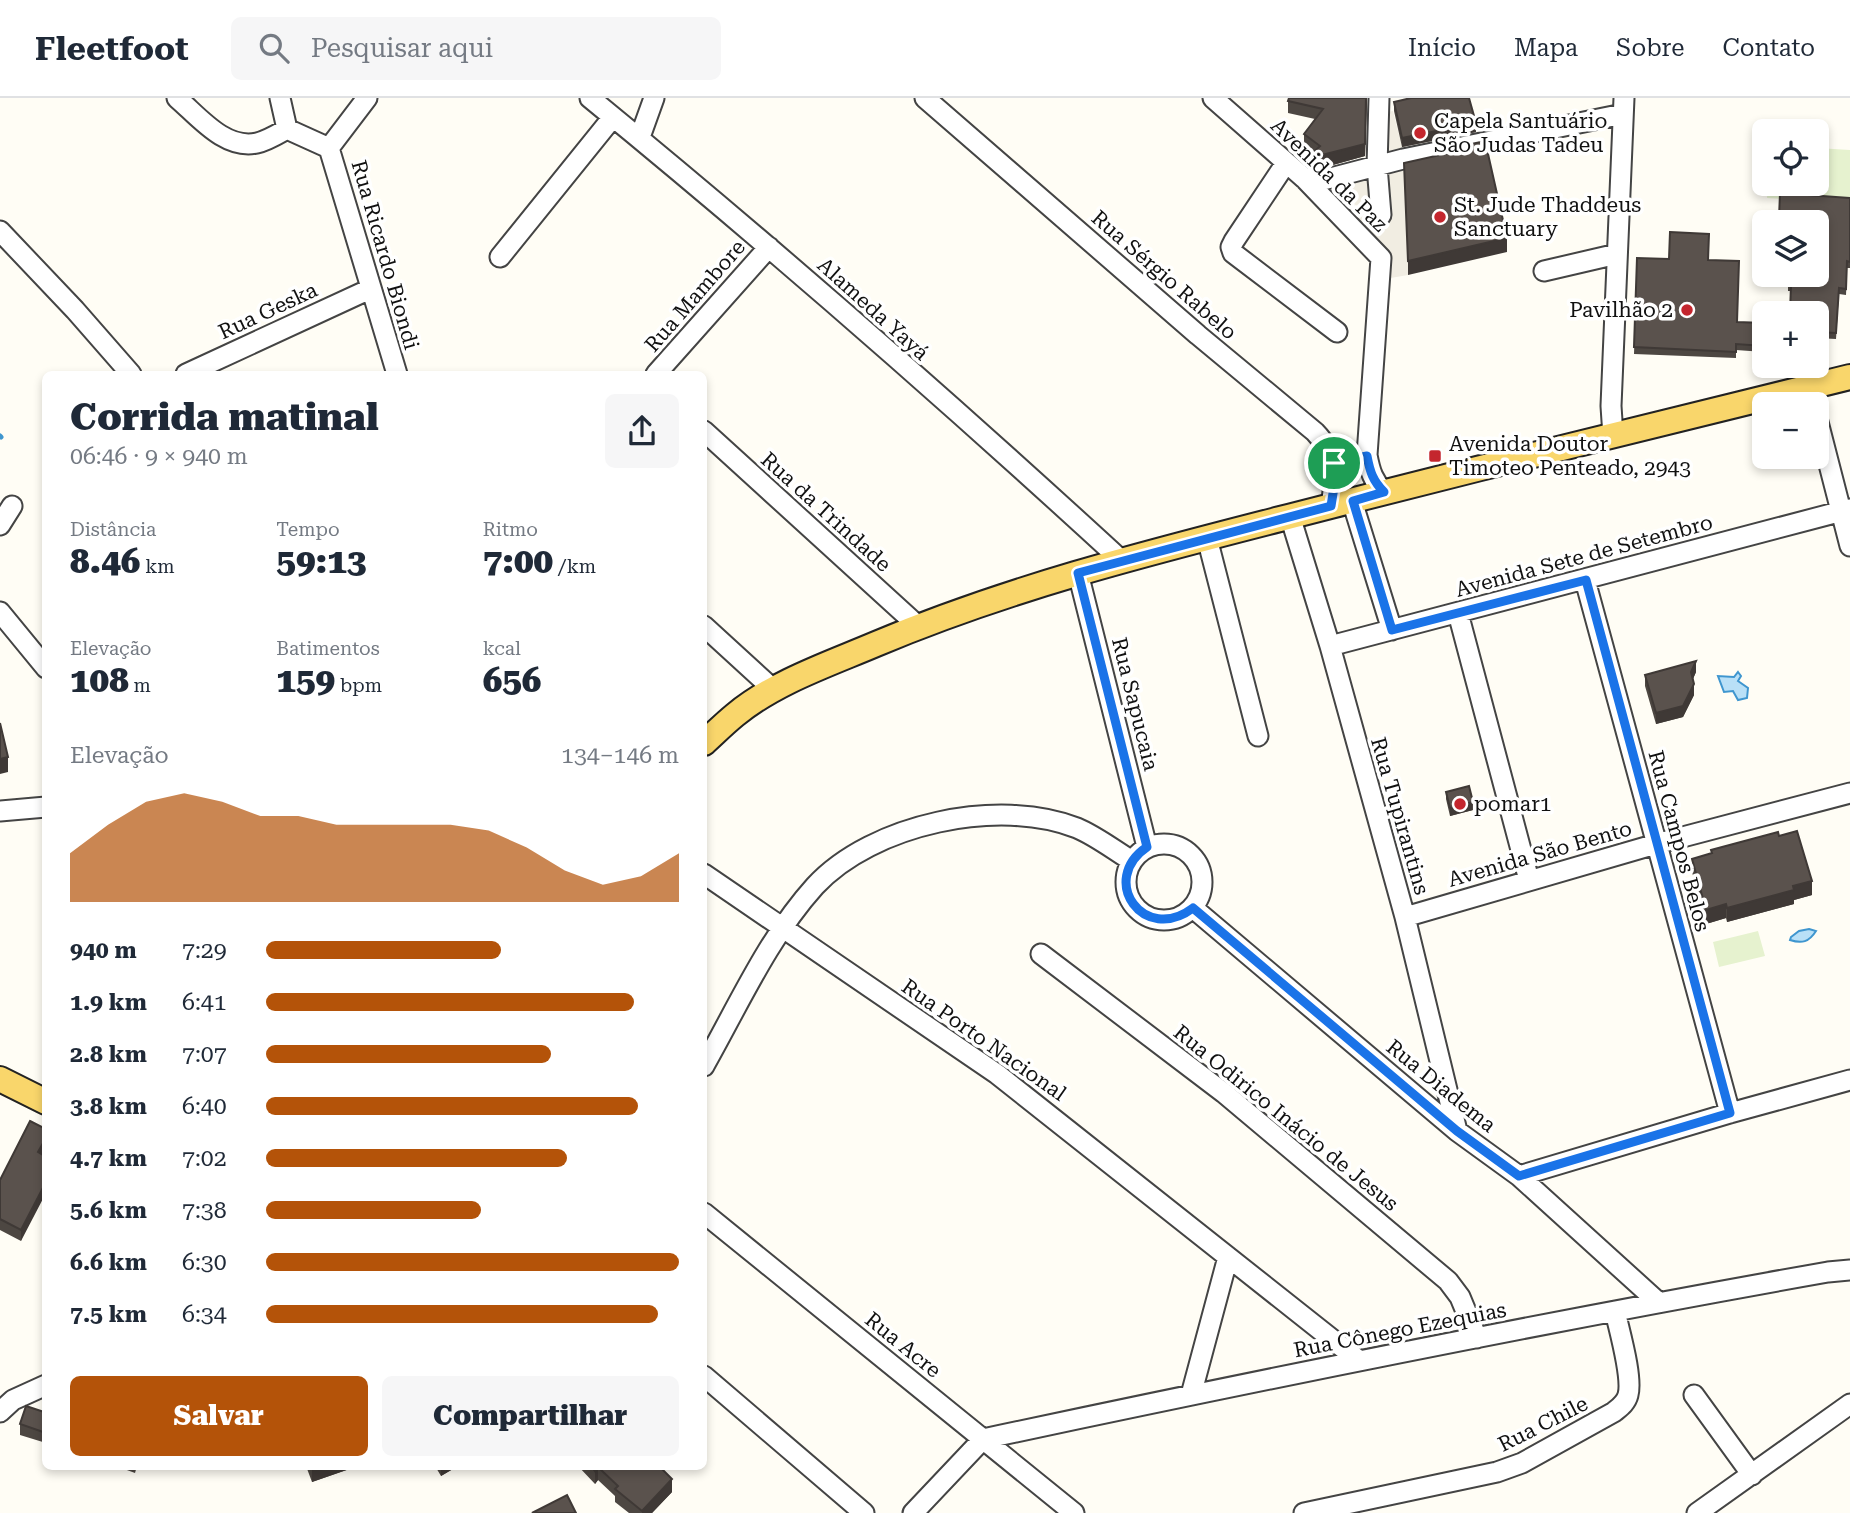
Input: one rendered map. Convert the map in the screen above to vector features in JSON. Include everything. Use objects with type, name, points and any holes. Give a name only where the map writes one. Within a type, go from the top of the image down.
[{"type":"main road","points":[[1820,392],[1850,377]]},
{"type":"main road","points":[[707,740],[737,713],[774,690],[918,626],[1078,573],[1384,492],[1613,436],[1752,408]]},
{"type":"main road","points":[[0,1079],[42,1100]]},
{"type":"street","points":[[177,98],[220,135],[234,142],[259,143],[287,129]]},
{"type":"street","points":[[279,98],[287,129]]},
{"type":"street","points":[[287,129],[329,148],[367,98]]},
{"type":"street","name":"Alameda Yayá","points":[[590,98],[769,247],[1121,560]]},
{"type":"street","points":[[640,137],[654,98]]},
{"type":"street","name":"Rua Sérgio Rabelo","points":[[925,98],[1198,335],[1315,432],[1331,452],[1334,463]]},
{"type":"street","name":"Avenida da Paz","points":[[1213,98],[1304,178],[1381,258],[1367,456]]},
{"type":"street","points":[[1379,98],[1377,166],[1381,215]]},
{"type":"street","points":[[1304,178],[1323,180],[1624,106],[1611,407],[1613,436]]},
{"type":"street","points":[[500,257],[612,117]]},
{"type":"street","name":"Rua Ricardo Biondi","points":[[329,148],[396,371]]},
{"type":"street","points":[[1286,163],[1231,247],[1233,253],[1337,332]]},
{"type":"street","points":[[0,231],[128,371]]},
{"type":"street","name":"Rua Mambore","points":[[659,371],[769,247]]},
{"type":"street","points":[[1544,271],[1617,254]]},
{"type":"street","name":"Rua Geska","points":[[192,371],[370,289]]},
{"type":"street","name":"Rua da Trindade","points":[[707,433],[918,626]]},
{"type":"street","points":[[1384,492],[1375,483],[1367,456],[1334,463],[1335,481],[1342,503],[1392,630]]},
{"type":"street","points":[[1829,457],[1845,511],[1850,546]]},
{"type":"street","points":[[0,525],[12,506]]},
{"type":"street","name":"Avenida Sete de Setembro","points":[[1329,646],[1845,511]]},
{"type":"street","name":"Rua Tupirantins","points":[[1290,516],[1405,917],[1457,1131]]},
{"type":"street","points":[[1207,538],[1258,736]]},
{"type":"street","name":"Rua Sapucaia","points":[[1078,573],[1147,847]]},
{"type":"street","name":"Rua Campos Belos","points":[[1586,580],[1730,1113]]},
{"type":"street","points":[[0,612],[42,663]]},
{"type":"street","points":[[1458,613],[1528,880]]},
{"type":"street","points":[[707,629],[774,690]]},
{"type":"street","name":"Avenida São Bento","points":[[1405,917],[1656,844],[1850,793]]},
{"type":"street","points":[[1,814],[42,808]]},
{"type":"street","points":[[707,1061],[782,927],[817,884],[847,860],[877,843],[918,827],[962,818],[1009,815],[1045,819],[1078,829],[1132,861]]},
{"type":"street","points":[[1160,843],[1186,849],[1201,871],[1203,884],[1200,897],[1193,908],[1171,920],[1146,916],[1136,908],[1129,897],[1127,872],[1132,861],[1147,847],[1160,843]]},
{"type":"street","name":"Rua Porto Nacional","points":[[707,876],[997,1074],[1357,1359]]},
{"type":"street","name":"Rua Diadema","points":[[1193,908],[1457,1131],[1519,1176],[1658,1302]]},
{"type":"street","name":"Rua Odirico Inácio de Jesus","points":[[1041,954],[1224,1093],[1448,1281],[1460,1297],[1477,1338]]},
{"type":"street","points":[[1519,1176],[1850,1080]]},
{"type":"street","name":"Rua Acre","points":[[707,1215],[1074,1513]]},
{"type":"street","points":[[1191,1395],[1228,1256]]},
{"type":"street","name":"Rua Cônego Ezequias","points":[[983,1439],[1357,1359],[1658,1302],[1850,1270]]},
{"type":"street","name":"Rua Cônego Ezequias","points":[[1828,1272],[1850,1278]]},
{"type":"street","name":"Rua Chile","points":[[1304,1513],[1497,1472],[1522,1463],[1614,1412],[1623,1405],[1628,1395],[1629,1382],[1615,1311]]},
{"type":"street","points":[[707,1379],[864,1513]]},
{"type":"street","points":[[0,1412],[13,1400],[42,1387]]},
{"type":"street","points":[[1694,1395],[1752,1475]]},
{"type":"street","points":[[1698,1513],[1850,1404]]},
{"type":"street","points":[[1800,1440],[1850,1414]]},
{"type":"street","points":[[914,1513],[983,1439]]},
{"type":"green space","points":[[1829,149],[1850,150],[1850,202],[1767,198],[1829,196]]},
{"type":"green space","points":[[1758,931],[1765,956],[1719,967],[1713,942]]},
{"type":"shaded area","points":[[1393,111],[1402,147],[1443,138],[1444,144],[1408,275],[1379,280],[1376,259],[1318,176],[1368,161],[1373,115]]},
{"type":"water","points":[[1738,672],[1741,676],[1738,681],[1748,688],[1747,698],[1738,700],[1733,691],[1724,692],[1718,676],[1734,677]]},
{"type":"water","points":[[1799,931],[1816,931],[1808,940],[1790,940]]},
{"type":"building","points":[[1289,98],[1366,98],[1365,144],[1322,155],[1312,154],[1320,146],[1304,134],[1323,109],[1288,101]]},
{"type":"building","points":[[1411,98],[1469,98],[1476,123],[1402,138],[1394,102]]},
{"type":"building","name":"St. Jude Thaddeus Sanctuary","points":[[1481,142],[1482,146],[1486,145],[1507,238],[1408,261],[1404,163],[1449,153],[1448,149]]},
{"type":"building","points":[[1780,196],[1850,198],[1850,262],[1847,261],[1846,289],[1839,288],[1836,333],[1829,333],[1829,301],[1790,301],[1791,287],[1829,287],[1829,210],[1779,210]]},
{"type":"building","name":"Pavilhão 2","points":[[1670,232],[1709,234],[1708,260],[1739,261],[1737,322],[1752,323],[1752,345],[1736,344],[1736,352],[1634,347],[1637,258],[1669,259]]},
{"type":"building","points":[[1696,661],[1691,672],[1694,684],[1683,706],[1656,713],[1645,675]]},
{"type":"building","points":[[0,723],[8,757],[0,759]]},
{"type":"building","points":[[1469,786],[1473,802],[1450,808],[1446,792]]},
{"type":"building","points":[[1797,831],[1812,881],[1793,886],[1794,890],[1727,908],[1726,904],[1706,910],[1692,859],[1712,853],[1711,850],[1778,832],[1779,836]]},
{"type":"building","points":[[30,1121],[42,1127],[42,1145],[38,1152],[42,1154],[42,1190],[21,1230],[0,1219],[0,1180]]},
{"type":"building","points":[[26,1406],[42,1411],[42,1432],[20,1424]]},
{"type":"building","points":[[601,1470],[663,1470],[672,1479],[642,1511],[615,1489],[618,1486]]},
{"type":"building","points":[[567,1495],[576,1513],[532,1513]]},
{"type":"place","name":"Capela Santuário São Judas Tadeu","points":[[1420,133]]},
{"type":"place","name":"St. Jude Thaddeus Sanctuary","points":[[1440,217]]},
{"type":"place","name":"Pavilhão 2","points":[[1687,310]]},
{"type":"place","name":"Avenida Doutor Timoteo Penteado, 2943","points":[[1435,456]]},
{"type":"place","name":"pomar1","points":[[1460,804]]},
{"type":"route","points":[[1367,456],[1375,483],[1384,492],[1353,501],[1392,630],[1586,580],[1730,1113],[1519,1176],[1457,1131],[1193,908],[1171,920],[1158,919],[1146,916],[1136,908],[1129,897],[1127,872],[1132,861],[1147,847],[1078,573],[1130,557],[1331,506],[1335,481],[1334,463],[1367,456]]}]
